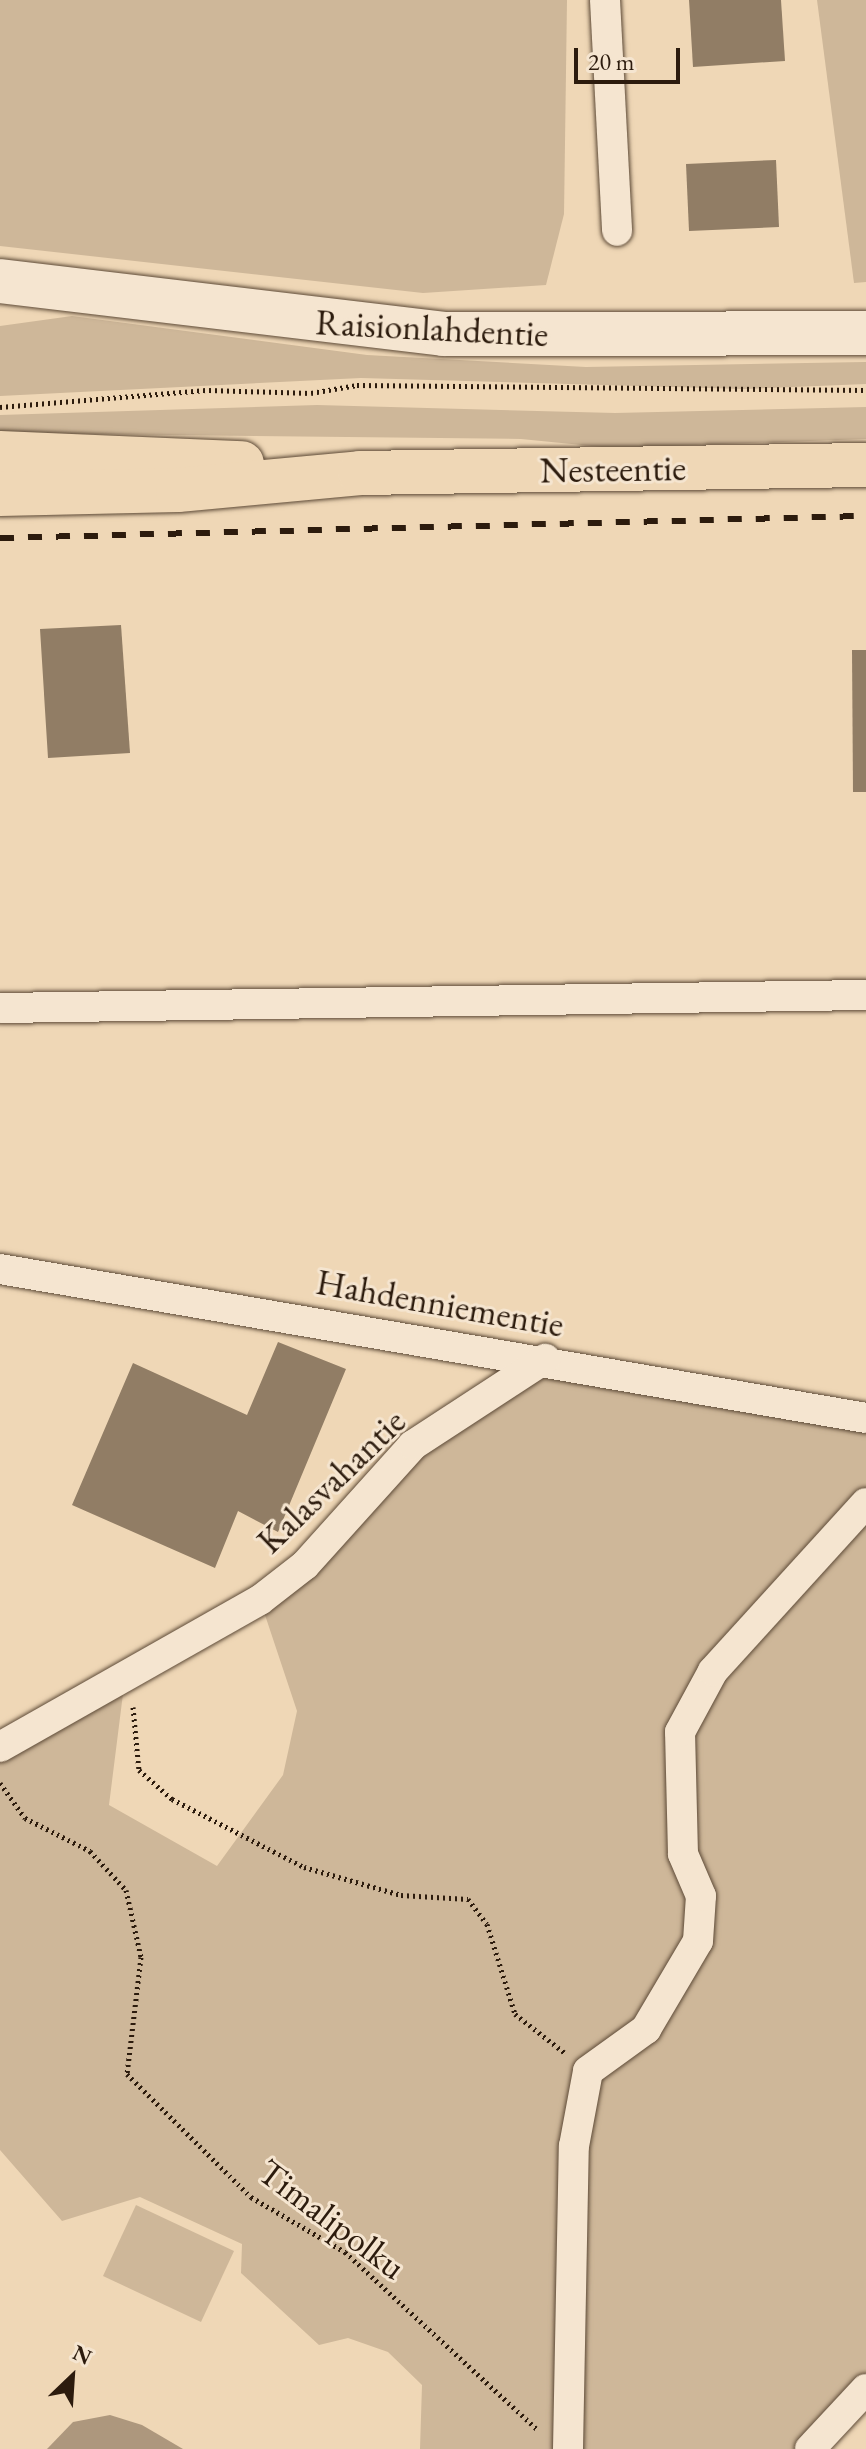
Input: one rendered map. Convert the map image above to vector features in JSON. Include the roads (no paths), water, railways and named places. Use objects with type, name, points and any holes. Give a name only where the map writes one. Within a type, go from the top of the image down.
[{"type":"main road","name":"Raisionlahdentie","points":[[0,281],[69,293],[443,334],[866,333]]},
{"type":"main road","points":[[0,302],[69,293]]},
{"type":"main road","name":"Nesteentie","points":[[0,453],[360,473],[866,465]]},
{"type":"main road","name":"Nesteentie","points":[[0,494],[178,490],[360,473]]},
{"type":"street","points":[[605,0],[617,231]]},
{"type":"street","points":[[0,1008],[866,995]]},
{"type":"street","name":"Hahdenniementie","points":[[0,1269],[545,1359],[866,1418]]},
{"type":"street","name":"Kalasvahantie","points":[[0,1747],[260,1600],[305,1565],[413,1445],[545,1359]]},
{"type":"street","points":[[558,2444],[574,2146],[588,2071],[646,2029],[698,1941],[701,1896],[683,1854],[680,1732],[713,1671],[866,1503]]},
{"type":"street","points":[[810,2449],[866,2389]]},
{"type":"railway","points":[[0,538],[866,516]]}]
